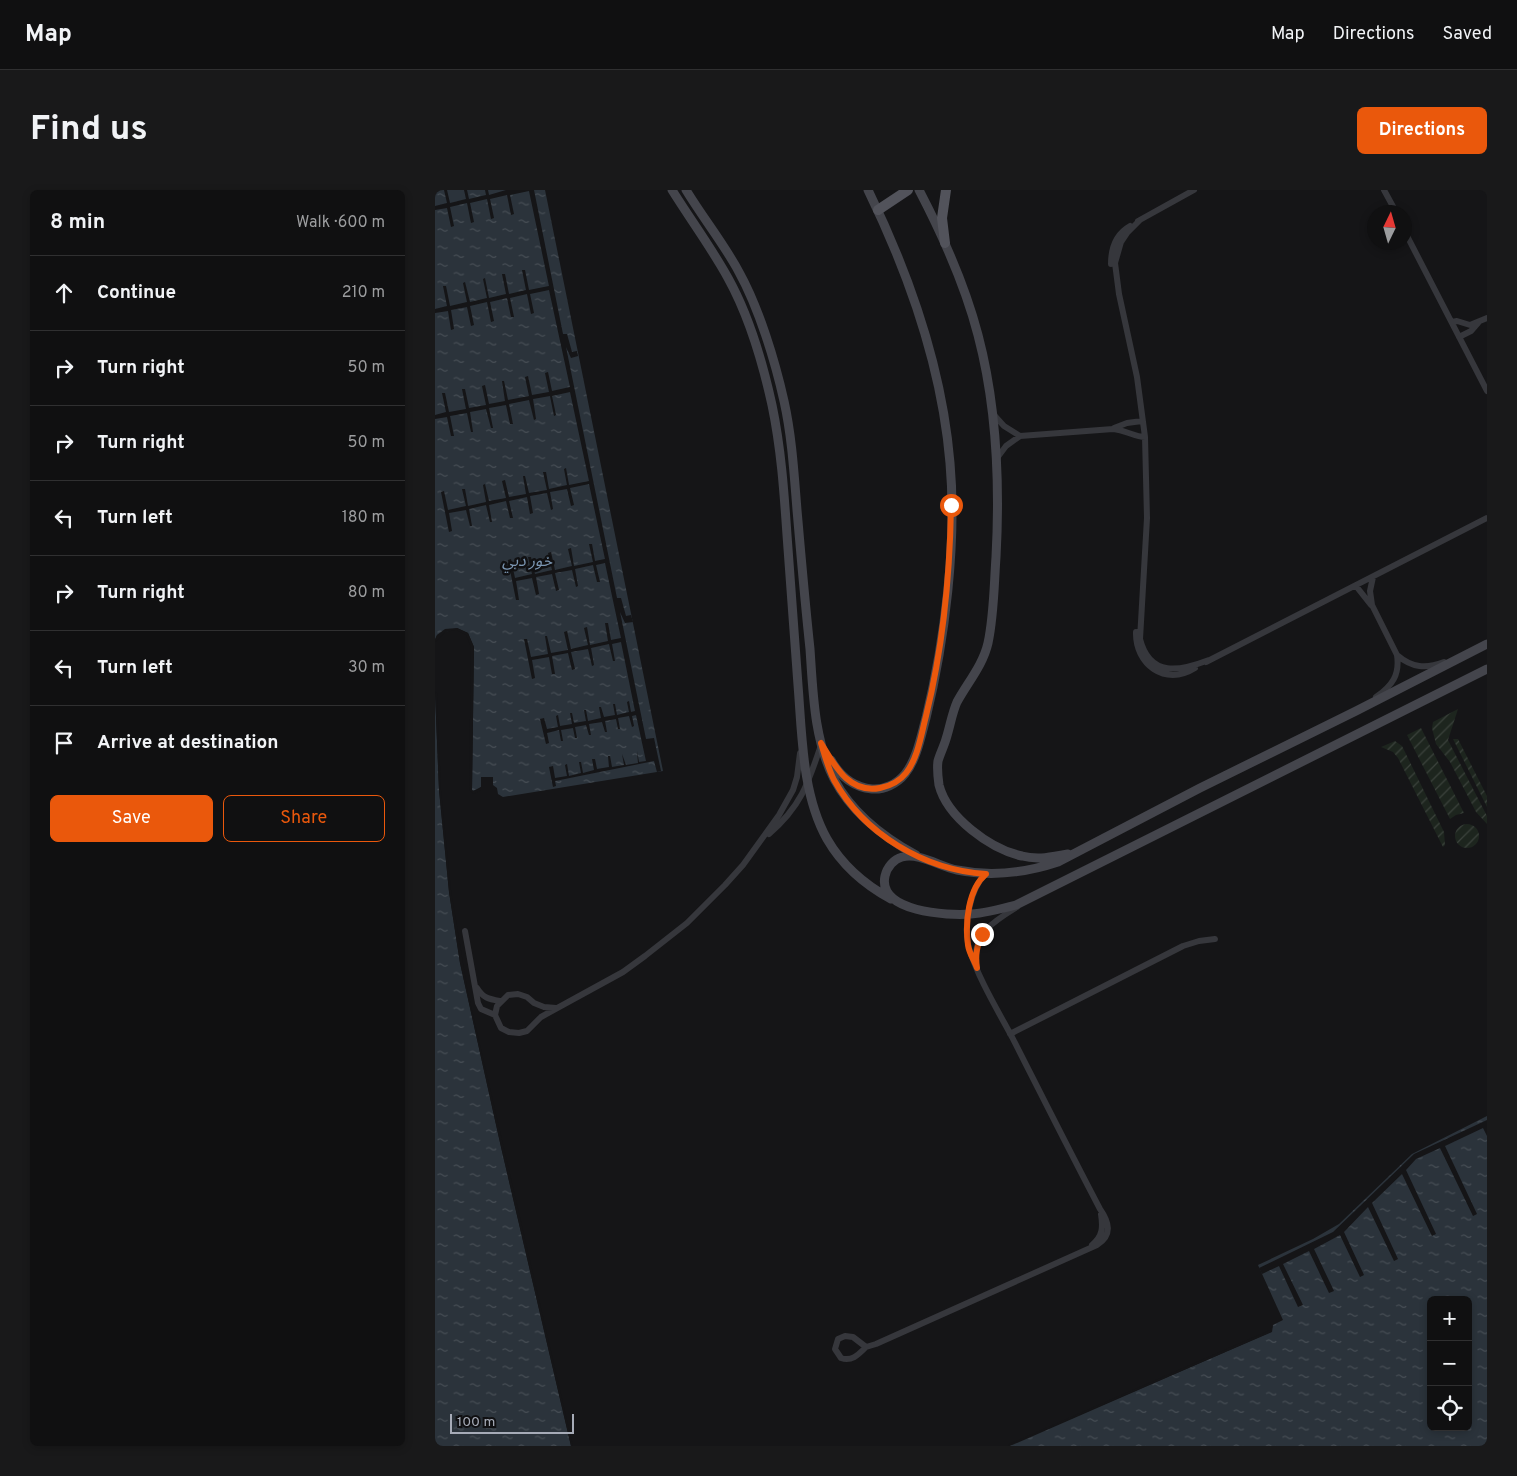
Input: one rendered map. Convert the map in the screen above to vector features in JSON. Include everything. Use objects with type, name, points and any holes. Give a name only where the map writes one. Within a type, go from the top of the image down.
[{"type":"main road","points":[[672,190],[721,266],[740,302],[765,378],[772,403],[782,470],[801,724],[808,783],[815,812],[833,849],[873,889],[893,900],[926,911],[969,914],[998,910],[1016,905],[1487,669]]},
{"type":"main road","points":[[686,190],[747,287],[758,315],[784,400],[792,451],[814,702],[821,743],[827,762],[834,779],[856,810],[884,836],[918,857]]},
{"type":"main road","points":[[821,743],[843,777],[852,784],[863,788],[887,787],[897,782],[906,773],[916,753],[932,692],[943,630],[949,567],[951,466],[947,427],[940,389],[925,334],[896,252],[868,190]]},
{"type":"main road","points":[[878,210],[908,190]]},
{"type":"main road","points":[[919,190],[945,243],[978,335],[986,370],[996,459],[997,538],[988,644],[980,666],[956,704],[938,762],[939,783],[945,802],[960,819],[973,831],[1006,851],[1023,857],[1040,858],[1081,851]]},
{"type":"main road","points":[[945,243],[942,218],[946,190]]},
{"type":"main road","points":[[893,900],[887,893],[885,876],[893,862],[901,857],[909,855],[955,870],[986,874],[1018,873],[1039,869],[1081,851],[1200,788],[1487,644]]},
{"type":"street","points":[[1194,190],[1140,220],[1123,237],[1117,252],[1115,268],[1131,344],[1145,437],[1147,518],[1141,612],[1136,640],[1140,656],[1151,668],[1166,674],[1183,674],[1487,518]]},
{"type":"street","points":[[1384,190],[1392,205]]},
{"type":"street","points":[[1412,244],[1487,391]]},
{"type":"street","points":[[1452,322],[1457,321],[1470,324],[1487,318]]},
{"type":"street","points":[[1459,336],[1471,331],[1479,322]]},
{"type":"street","points":[[992,412],[1004,426],[1019,436]]},
{"type":"street","points":[[1113,429],[1127,423],[1142,421]]},
{"type":"street","points":[[996,459],[1006,446],[1019,436],[1113,429],[1145,437]]},
{"type":"street","points":[[1372,606],[1370,591],[1373,577]]},
{"type":"street","points":[[1356,586],[1372,606],[1397,655],[1397,671],[1390,686],[1356,711]]},
{"type":"street","points":[[1397,655],[1411,665],[1428,667],[1475,650]]},
{"type":"street","points":[[759,844],[787,803],[793,790],[800,764],[801,724]]},
{"type":"street","points":[[465,931],[478,1003],[481,1008],[495,1016],[501,1028],[509,1032],[519,1033],[527,1031],[541,1017],[623,972],[666,940],[719,892],[759,844],[793,808],[808,783],[821,743]]},
{"type":"street","points":[[866,1347],[853,1337],[845,1336],[839,1339],[835,1349],[841,1358],[849,1360],[866,1347],[1103,1242],[1109,1231],[1108,1224],[1010,1034],[968,947],[967,928],[970,902],[979,880],[986,874]]},
{"type":"street","points":[[977,968],[975,956],[977,945],[989,925],[1032,898]]},
{"type":"street","points":[[1010,1034],[1183,946],[1215,939]]},
{"type":"street","points":[[475,984],[481,994],[489,999],[500,1001]]},
{"type":"street","points":[[495,1016],[500,1001],[508,995],[518,994],[527,996],[535,1003],[544,1007],[556,1008]]},
{"type":"shaded area","points":[[1458,709],[1448,740],[1487,816],[1487,824],[1476,812],[1450,762],[1436,744],[1432,728],[1433,722]]},
{"type":"shaded area","points":[[1421,728],[1464,813],[1450,819],[1407,735]]},
{"type":"shaded area","points":[[1453,739],[1458,739],[1487,796],[1487,807]]},
{"type":"shaded area","points":[[1395,741],[1402,746],[1444,832],[1445,845],[1443,847],[1398,758],[1393,752],[1381,747]]},
{"type":"shaded area","points":[[1467,824],[1475,828],[1479,836],[1475,844],[1467,848],[1459,844],[1455,836],[1459,828]]},
{"type":"water","name":"خور دبي","points":[[435,190],[545,190],[663,771],[503,797],[498,794],[497,788],[493,785],[493,777],[481,777],[481,787],[472,790],[474,647],[468,633],[457,628],[437,635],[435,639]]},
{"type":"water","points":[[435,693],[439,790],[449,892],[460,963],[571,1446],[435,1446]]},
{"type":"water","points":[[1487,1116],[1487,1446],[1010,1446],[1271,1332],[1273,1325],[1283,1320],[1258,1265],[1313,1239],[1339,1224],[1412,1154]]},
{"type":"pier","points":[[444,190],[447,190],[450,203],[466,199],[464,190],[467,190],[469,199],[486,195],[485,190],[488,190],[489,195],[506,190],[534,190],[563,334],[567,334],[572,352],[577,351],[578,356],[571,358],[566,347],[617,598],[621,598],[626,616],[631,615],[633,622],[625,623],[620,612],[646,739],[654,738],[661,771],[657,772],[654,761],[555,781],[556,786],[553,787],[549,767],[553,766],[555,778],[567,776],[565,765],[567,764],[569,776],[581,773],[579,762],[581,762],[583,773],[594,770],[592,759],[595,759],[597,769],[609,767],[608,756],[610,756],[612,767],[624,765],[622,754],[626,765],[638,763],[637,751],[639,762],[646,761],[636,715],[632,716],[634,726],[632,727],[629,716],[618,718],[620,729],[618,729],[616,719],[605,721],[607,732],[605,732],[602,722],[589,724],[591,735],[589,735],[586,725],[575,727],[577,738],[575,738],[573,728],[561,730],[563,741],[561,741],[559,730],[547,733],[549,743],[546,744],[540,719],[544,718],[547,729],[558,727],[556,716],[558,715],[560,726],[572,724],[570,713],[572,713],[574,723],[586,721],[584,710],[586,710],[588,721],[601,718],[599,707],[601,707],[604,717],[615,715],[613,704],[615,704],[617,715],[629,712],[627,702],[629,701],[631,712],[635,711],[621,642],[612,644],[615,661],[613,661],[609,644],[591,648],[594,665],[592,666],[588,649],[571,652],[575,669],[572,670],[568,653],[552,656],[555,674],[552,674],[549,657],[532,660],[535,678],[532,679],[524,639],[527,639],[531,657],[548,654],[545,636],[547,636],[551,653],[568,650],[564,632],[567,631],[571,649],[588,645],[584,628],[587,627],[590,645],[608,641],[605,623],[608,623],[611,640],[621,638],[605,563],[596,565],[600,582],[597,582],[593,565],[575,569],[578,586],[576,587],[572,570],[555,573],[559,590],[556,591],[552,574],[536,577],[539,594],[536,595],[532,578],[516,581],[519,600],[516,600],[508,560],[511,559],[515,578],[532,574],[528,557],[531,557],[535,574],[552,570],[548,553],[551,552],[555,570],[572,566],[568,549],[571,548],[574,566],[593,562],[589,544],[592,544],[595,561],[605,559],[589,484],[570,488],[574,505],[571,506],[567,489],[550,492],[553,509],[551,510],[547,493],[530,496],[533,513],[530,514],[527,497],[509,501],[513,518],[510,518],[506,501],[489,505],[492,522],[490,522],[486,505],[469,509],[472,526],[470,526],[466,510],[449,513],[452,531],[449,532],[441,492],[444,491],[448,510],[466,506],[462,489],[465,489],[468,506],[486,502],[483,485],[485,484],[489,501],[506,498],[502,481],[505,480],[509,497],[526,494],[523,476],[525,476],[529,493],[547,490],[543,472],[546,472],[549,489],[567,485],[564,469],[566,468],[569,485],[589,481],[570,392],[552,396],[556,415],[554,416],[550,396],[533,399],[536,419],[534,420],[529,400],[509,404],[513,424],[510,424],[506,405],[489,408],[493,428],[491,428],[486,409],[470,412],[473,432],[471,432],[467,413],[450,416],[454,436],[451,436],[447,417],[435,419],[435,415],[446,412],[442,393],[445,393],[449,412],[466,409],[462,389],[465,389],[469,408],[486,405],[482,386],[485,385],[489,404],[505,401],[502,381],[504,381],[508,400],[529,396],[525,377],[528,376],[532,395],[549,392],[545,373],[548,372],[552,391],[570,387],[549,290],[530,294],[534,313],[531,314],[527,294],[510,298],[514,317],[511,317],[507,298],[490,302],[494,321],[491,322],[487,302],[470,306],[474,325],[471,326],[467,307],[451,310],[454,329],[451,330],[448,311],[435,313],[435,309],[447,306],[443,286],[446,286],[450,306],[467,302],[463,283],[465,282],[470,302],[487,298],[483,279],[485,278],[489,298],[506,294],[502,274],[505,274],[509,294],[526,290],[522,270],[525,270],[529,290],[549,286],[529,191],[510,195],[514,214],[511,215],[507,195],[490,199],[494,218],[491,219],[487,199],[470,203],[474,222],[471,223],[467,203],[450,207],[454,226],[451,227],[447,208],[435,210],[435,206],[447,203]]},
{"type":"pier","points":[[457,628],[468,633],[474,647],[472,790],[477,790],[481,787],[481,790],[474,794],[469,790],[471,647],[466,635],[456,630],[446,632],[435,642],[437,635],[445,629]]},
{"type":"pier","points":[[435,691],[437,693],[441,790],[451,890],[468,993],[573,1446],[571,1446],[501,1147],[460,963],[449,892],[439,790]]},
{"type":"pier","points":[[1487,1120],[1487,1136],[1483,1128],[1445,1146],[1477,1214],[1473,1216],[1440,1148],[1416,1159],[1406,1170],[1436,1234],[1432,1236],[1402,1174],[1372,1203],[1398,1259],[1394,1261],[1368,1207],[1344,1232],[1364,1275],[1360,1277],[1340,1235],[1314,1249],[1334,1291],[1329,1293],[1309,1251],[1283,1264],[1303,1305],[1298,1307],[1279,1266],[1262,1274],[1259,1268],[1333,1232],[1414,1154]]},
{"type":"pier","points":[[1273,1325],[1272,1332],[1007,1446],[1270,1330]]},
{"type":"route","points":[[951,505],[949,567],[938,661],[925,723],[916,753],[906,773],[897,782],[887,787],[863,788],[852,784],[843,777],[821,743],[834,779],[844,795],[869,824],[884,836],[918,857],[935,864],[955,870],[986,874],[979,880],[970,902],[967,928],[968,947],[977,968],[975,956],[982,934]]}]
